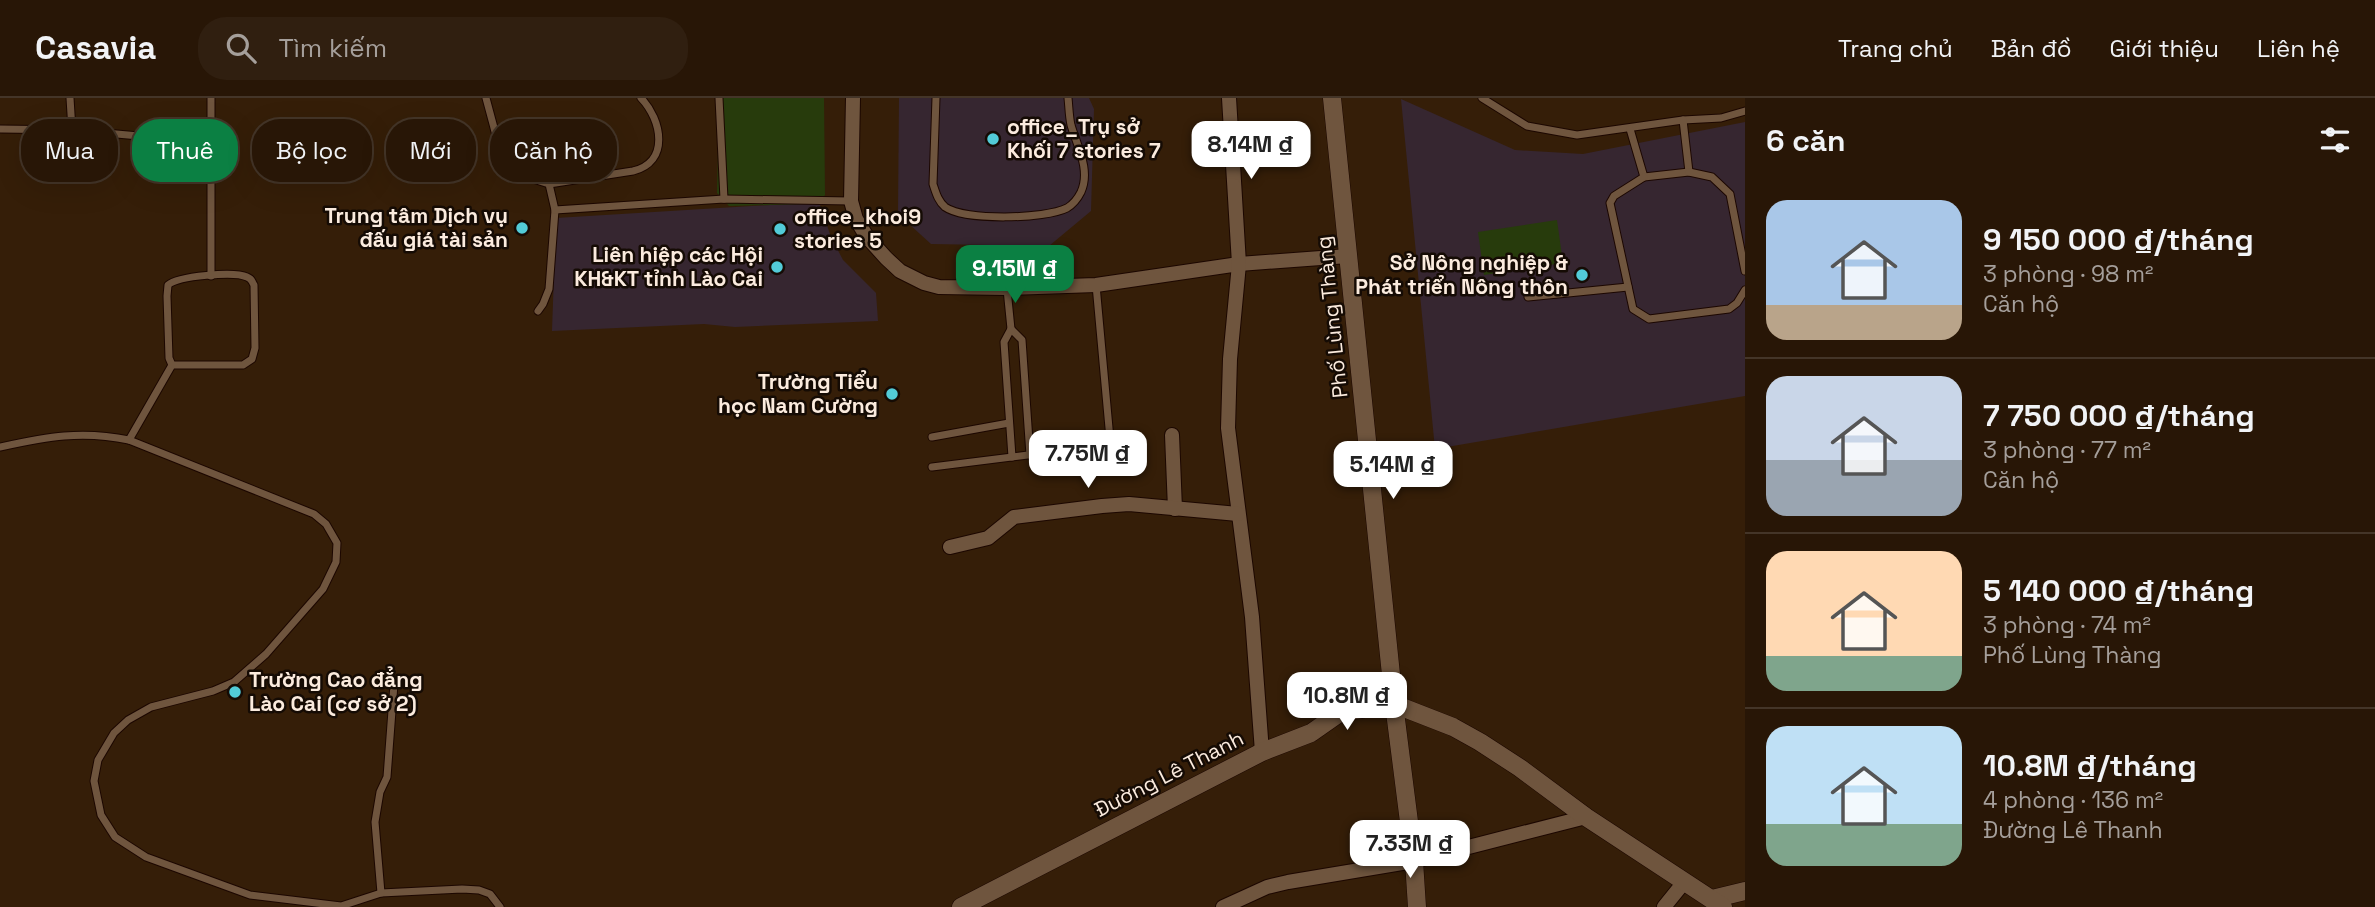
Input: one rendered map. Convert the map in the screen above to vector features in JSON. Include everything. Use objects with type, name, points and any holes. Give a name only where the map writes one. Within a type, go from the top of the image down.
[{"type":"street","points":[[853,98],[850,201],[856,219],[867,237],[886,258],[911,278],[939,287],[1096,285],[1239,264],[1348,256]]},
{"type":"street","points":[[1229,98],[1239,264],[1230,359],[1228,428],[1252,617],[1262,752]]},
{"type":"street","name":"Phố Lùng Thàng","points":[[1332,98],[1417,907]]},
{"type":"street","points":[[1172,435],[1175,509]]},
{"type":"street","points":[[950,547],[988,538],[1014,517],[1129,504],[1238,514]]},
{"type":"street","name":"Đường Lê Thanh","points":[[961,907],[991,900],[1262,752],[1311,733],[1341,712],[1394,704],[1453,727],[1480,742],[1586,817],[1717,903]]},
{"type":"street","points":[[1223,907],[1267,887],[1288,881],[1414,861],[1586,817]]},
{"type":"street","points":[[1664,907],[1685,881]]},
{"type":"street","points":[[1717,903],[1745,891]]},
{"type":"lane","points":[[70,98],[71,119]]},
{"type":"lane","points":[[211,98],[211,276]]},
{"type":"lane","points":[[488,98],[504,165],[514,173],[549,184],[633,171],[646,168],[652,163],[657,153],[657,130],[653,117],[641,98]]},
{"type":"lane","points":[[719,98],[724,199]]},
{"type":"lane","points":[[936,98],[933,184],[937,197],[944,206],[954,212],[999,217],[1060,211],[1068,207],[1081,193],[1085,167],[1070,121],[1069,98]]},
{"type":"lane","points":[[1482,98],[1527,126],[1577,135],[1683,120],[1721,118],[1745,111]]},
{"type":"lane","points":[[1683,120],[1689,172]]},
{"type":"lane","points":[[0,129],[21,129]]},
{"type":"lane","points":[[1630,129],[1644,177]]},
{"type":"lane","points":[[1745,271],[1730,194],[1712,177],[1689,172],[1644,177],[1614,197],[1610,203],[1633,309],[1649,319],[1729,309],[1737,303],[1745,290]]},
{"type":"lane","points":[[538,312],[549,289],[555,210],[549,184]]},
{"type":"lane","points":[[555,210],[724,199],[850,201]]},
{"type":"lane","points":[[241,275],[251,280],[254,285],[254,355],[249,362],[243,365],[172,365],[169,358],[168,285],[177,279],[211,276],[241,275]]},
{"type":"lane","points":[[1096,285],[1110,439]]},
{"type":"lane","points":[[1528,297],[1628,287]]},
{"type":"lane","points":[[1007,288],[1011,329],[1004,342],[1012,457]]},
{"type":"lane","points":[[1011,329],[1022,340],[1030,454]]},
{"type":"lane","points":[[129,440],[172,365]]},
{"type":"lane","points":[[932,437],[1009,424]]},
{"type":"lane","points":[[0,447],[68,434],[104,435],[129,440],[314,514],[332,533],[337,543],[337,562],[323,589],[267,654],[234,682],[213,691],[151,707],[128,720],[114,733],[98,760],[94,781],[101,815],[115,837],[146,857],[250,895],[341,906],[381,894],[462,889],[479,890],[489,894],[500,907]]},
{"type":"lane","points":[[932,467],[1052,452]]},
{"type":"lane","points":[[381,894],[375,822],[380,792],[387,777],[394,684]]},
{"type":"shaded area","points":[[899,98],[1089,98],[1094,109],[1091,211],[1049,246],[931,244],[898,214]]},
{"type":"shaded area","name":"Sở Nông nghiệp & Phát triển Nông thôn","points":[[1401,99],[1515,150],[1583,154],[1745,122],[1745,396],[1435,449]]},
{"type":"shaded area","points":[[819,202],[831,237],[843,260],[876,293],[878,321],[735,327],[704,324],[552,331],[556,218]]},
{"type":"green space","points":[[719,98],[824,98],[825,195],[819,202],[729,206],[717,193]]},
{"type":"green space","points":[[1557,220],[1563,263],[1484,275],[1478,232]]},
{"type":"place","name":"office_Trụ sở Khối 7 stories 7","points":[[993,139]]},
{"type":"place","name":"Trung tâm Dịch vụ đấu giá tài sản","points":[[522,228]]},
{"type":"place","name":"office_khoi9 stories 5","points":[[780,229]]},
{"type":"place","name":"Liên hiệp các Hội KH&KT tỉnh Lào Cai","points":[[777,267]]},
{"type":"place","name":"Sở Nông nghiệp & Phát triển Nông thôn","points":[[1582,275]]},
{"type":"place","name":"Trường Tiểu học Nam Cường","points":[[892,394]]},
{"type":"place","name":"Trường Cao đẳng Lào Cai (cơ sở 2)","points":[[235,692]]}]
